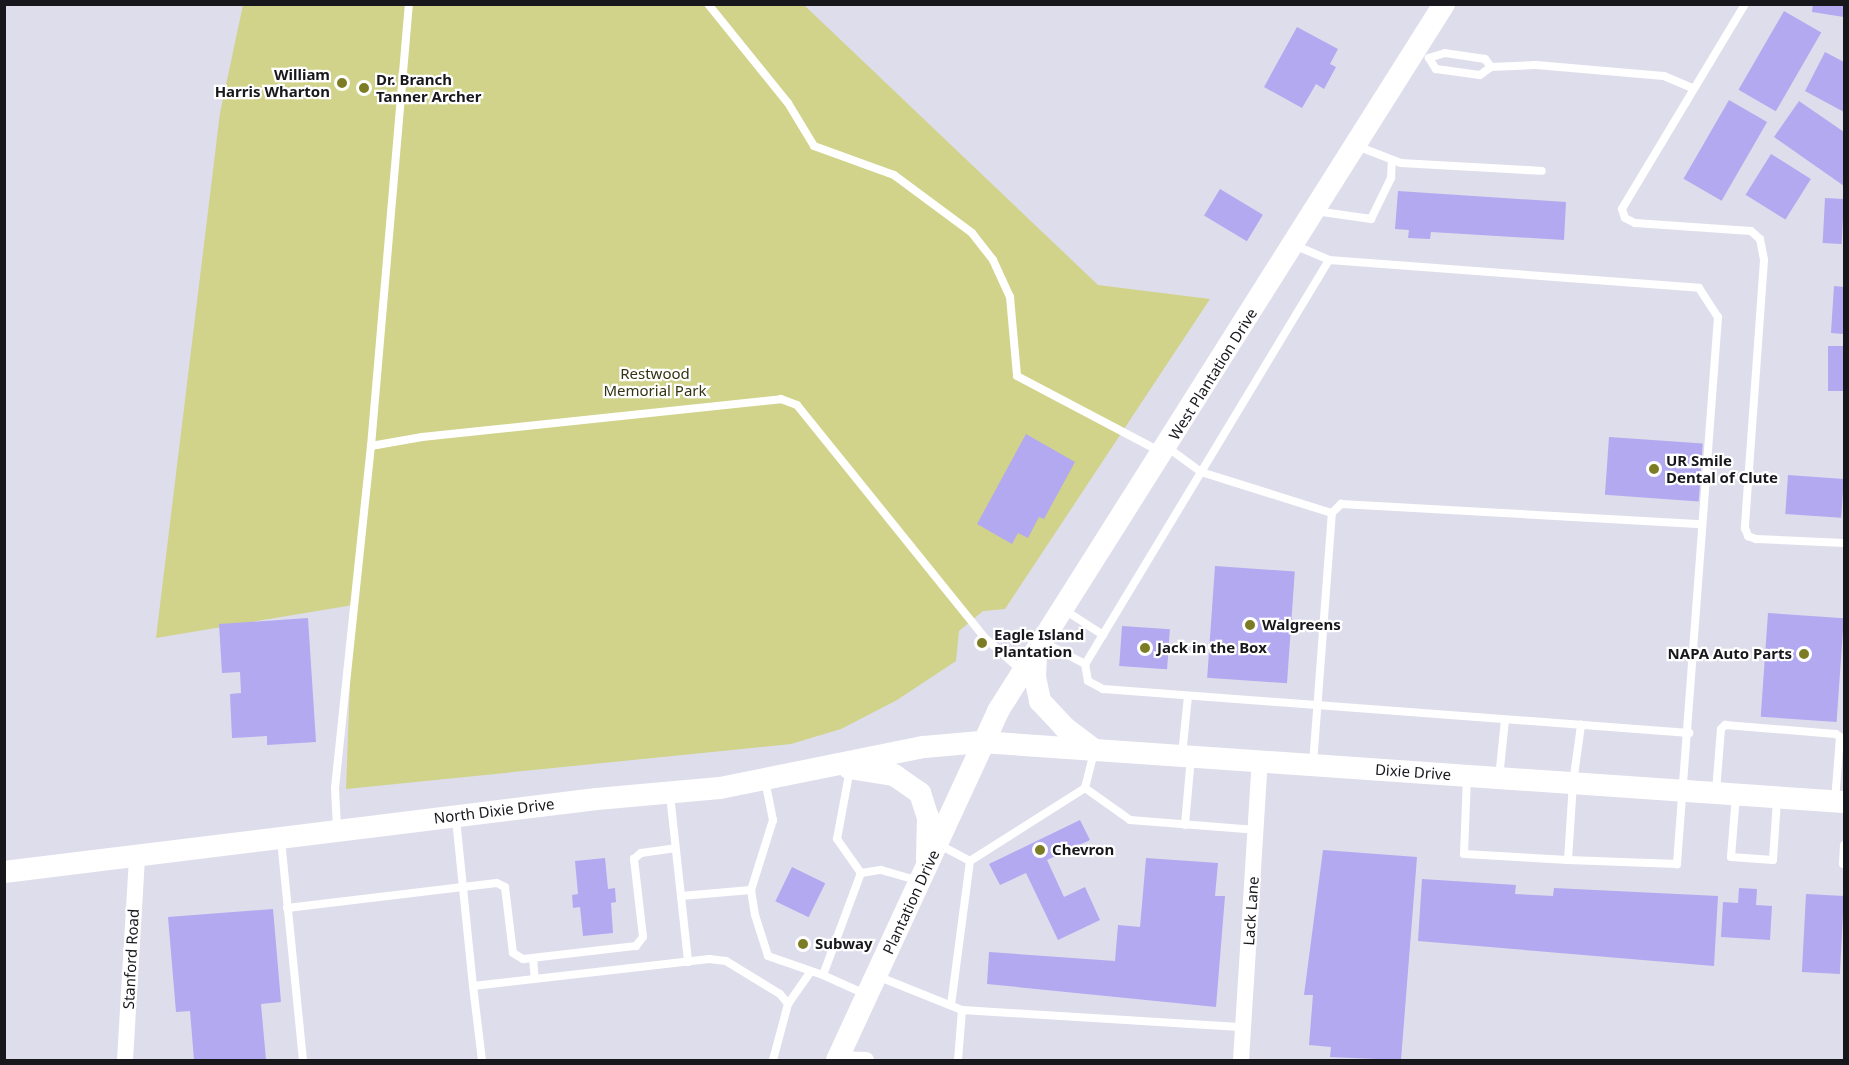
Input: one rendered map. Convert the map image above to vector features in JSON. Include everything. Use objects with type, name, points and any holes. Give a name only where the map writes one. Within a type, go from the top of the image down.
[{"type":"main road","name":"West Plantation Drive","points":[[981,742],[1355,145],[1421,55],[1444,4]]},
{"type":"main road","points":[[1039,647],[1035,677],[1040,701],[1064,727],[1095,750]]},
{"type":"main road","name":"North Dixie Drive","points":[[4,872],[765,780],[844,767],[924,747],[981,742]]},
{"type":"main road","name":"Dixie Drive","points":[[981,742],[1840,802]]},
{"type":"main road","name":"Plantation Drive","points":[[838,1060],[924,876],[981,742]]},
{"type":"main road","points":[[844,767],[894,775],[920,793],[928,818],[924,876]]},
{"type":"street","name":"Lack Lane","points":[[1241,1060],[1260,761]]},
{"type":"street","name":"Stanford Road","points":[[125,1060],[137,857]]},
{"type":"street","points":[[838,1060],[866,1060]]},
{"type":"lane","points":[[338,832],[335,788],[371,446],[410,4]]},
{"type":"lane","points":[[708,4],[788,103],[814,146],[894,175],[972,233],[993,260],[1010,297],[1017,376],[1165,450],[1201,472],[1332,513]]},
{"type":"lane","points":[[1745,4],[1692,88],[1622,209],[1625,218],[1635,223],[1751,231],[1760,239],[1764,260],[1745,528],[1748,536],[1756,539],[1845,543]]},
{"type":"lane","points":[[1421,55],[1444,53],[1485,59],[1491,68]]},
{"type":"lane","points":[[1421,55],[1436,69],[1480,75],[1491,68],[1536,65],[1664,76],[1692,88]]},
{"type":"lane","points":[[1355,145],[1392,161],[1542,171]]},
{"type":"lane","points":[[1314,211],[1371,219],[1391,178],[1392,161]]},
{"type":"lane","points":[[1294,244],[1329,260],[1699,288],[1718,317],[1701,524],[1685,791],[1677,864],[1464,854],[1467,776]]},
{"type":"lane","points":[[1329,260],[1103,634],[1086,664],[1088,681],[1102,689],[1689,734]]},
{"type":"lane","points":[[371,446],[422,437],[781,399],[797,405],[984,637],[1023,672]]},
{"type":"lane","points":[[1313,765],[1332,513],[1341,504],[1701,524]]},
{"type":"lane","points":[[1063,609],[1103,634]]},
{"type":"lane","points":[[1039,647],[1086,664]]},
{"type":"lane","points":[[1185,825],[1188,696]]},
{"type":"lane","points":[[1499,778],[1505,720]]},
{"type":"lane","points":[[1568,860],[1573,783],[1581,725]]},
{"type":"lane","points":[[1777,798],[1773,860],[1731,857],[1721,729],[1725,725],[1836,734],[1839,737],[1840,802]]},
{"type":"lane","points":[[970,861],[1085,788],[1095,750]]},
{"type":"lane","points":[[844,767],[837,839],[861,873]]},
{"type":"lane","points":[[765,780],[773,820],[751,890],[768,956],[810,973],[873,986],[951,1005],[962,1010],[1243,1027]]},
{"type":"lane","points":[[1085,788],[1130,820],[1256,830]]},
{"type":"lane","points":[[670,792],[688,962]]},
{"type":"lane","points":[[456,816],[482,1060]]},
{"type":"lane","points":[[281,838],[303,1060]]},
{"type":"lane","points":[[938,844],[970,861]]},
{"type":"lane","points":[[1843,864],[1845,845]]},
{"type":"lane","points":[[287,908],[497,883],[505,887],[513,953],[523,959],[636,946],[643,937],[634,859],[641,853],[676,848]]},
{"type":"lane","points":[[951,1005],[970,861]]},
{"type":"lane","points":[[861,873],[881,870],[924,876]]},
{"type":"lane","points":[[823,975],[861,873]]},
{"type":"lane","points":[[681,896],[751,890]]},
{"type":"lane","points":[[533,958],[535,979]]},
{"type":"lane","points":[[473,986],[688,962],[726,961],[780,994],[788,1004]]},
{"type":"lane","points":[[773,1060],[788,1004],[810,973]]},
{"type":"lane","points":[[958,1060],[962,1010]]},
{"type":"green space","name":"Restwood Memorial Park","points":[[243,5],[804,5],[1098,285],[1210,299],[1005,609],[983,611],[959,631],[956,661],[897,700],[841,729],[791,744],[346,789],[353,605],[156,638],[220,113]]},
{"type":"building","points":[[1813,4],[1844,4],[1844,17],[1812,12]]},
{"type":"building","points":[[1784,11],[1821,32],[1776,111],[1738,90]]},
{"type":"building","points":[[1297,27],[1338,49],[1330,64],[1336,67],[1324,89],[1316,84],[1302,108],[1264,87]]},
{"type":"building","points":[[1825,52],[1844,62],[1844,112],[1805,91]]},
{"type":"building","points":[[1729,100],[1767,122],[1722,201],[1684,179]]},
{"type":"building","points":[[1799,101],[1844,132],[1844,186],[1774,137]]},
{"type":"building","points":[[1771,154],[1811,179],[1785,220],[1746,195]]},
{"type":"building","points":[[1220,189],[1263,215],[1247,241],[1204,216]]},
{"type":"building","points":[[1398,191],[1566,202],[1564,240],[1431,232],[1430,239],[1408,238],[1409,230],[1395,229]]},
{"type":"building","points":[[1825,198],[1844,199],[1842,244],[1823,243]]},
{"type":"building","points":[[1834,286],[1844,287],[1844,334],[1831,333]]},
{"type":"building","points":[[1828,346],[1844,346],[1844,391],[1828,391]]},
{"type":"building","points":[[1026,434],[1075,462],[1044,519],[1039,517],[1028,538],[1018,533],[1012,544],[977,524]]},
{"type":"building","name":"UR Smile Dental of Clute","points":[[1609,437],[1703,444],[1699,501],[1605,495]]},
{"type":"building","points":[[1788,475],[1844,479],[1841,518],[1785,514]]},
{"type":"building","name":"Walgreens","points":[[1215,566],[1295,572],[1287,683],[1207,678]]},
{"type":"building","name":"NAPA Auto Parts","points":[[1768,613],[1844,618],[1837,722],[1761,717]]},
{"type":"building","points":[[308,618],[316,742],[267,745],[267,736],[232,738],[230,694],[241,693],[240,672],[222,673],[219,624]]},
{"type":"building","name":"Jack in the Box","points":[[1122,626],[1170,629],[1167,669],[1119,666]]},
{"type":"building","points":[[1080,820],[1090,840],[1047,860],[1064,897],[1085,887],[1100,920],[1058,940],[1026,873],[1000,885],[989,864]]},
{"type":"building","points":[[1323,850],[1417,857],[1401,1060],[1330,1057],[1331,1047],[1309,1045],[1313,995],[1304,995]]},
{"type":"building","points":[[605,858],[608,889],[615,888],[616,902],[611,903],[613,933],[583,936],[580,907],[573,908],[572,895],[578,894],[575,861]]},
{"type":"building","points":[[1146,858],[1218,863],[1215,896],[1225,896],[1216,1007],[987,984],[989,952],[1115,961],[1118,925],[1140,927]]},
{"type":"building","points":[[792,867],[825,883],[809,917],[775,901]]},
{"type":"building","points":[[1422,879],[1516,885],[1515,894],[1553,896],[1554,888],[1718,896],[1714,966],[1418,941]]},
{"type":"building","points":[[1739,888],[1757,889],[1756,905],[1772,906],[1770,940],[1721,937],[1723,902],[1738,903]]},
{"type":"building","points":[[1806,894],[1844,896],[1840,974],[1802,972]]},
{"type":"building","points":[[273,909],[281,1002],[261,1004],[266,1060],[194,1060],[190,1011],[176,1012],[168,917]]},
{"type":"place","name":"William Harris Wharton","points":[[342,83]]},
{"type":"place","name":"Dr. Branch Tanner Archer","points":[[364,88]]},
{"type":"place","name":"UR Smile Dental of Clute","points":[[1654,469]]},
{"type":"place","name":"Walgreens","points":[[1250,625]]},
{"type":"place","name":"Eagle Island Plantation","points":[[982,643]]},
{"type":"place","name":"Jack in the Box","points":[[1145,648]]},
{"type":"place","name":"NAPA Auto Parts","points":[[1804,654]]},
{"type":"place","name":"Chevron","points":[[1040,850]]},
{"type":"place","name":"Subway","points":[[803,944]]}]
